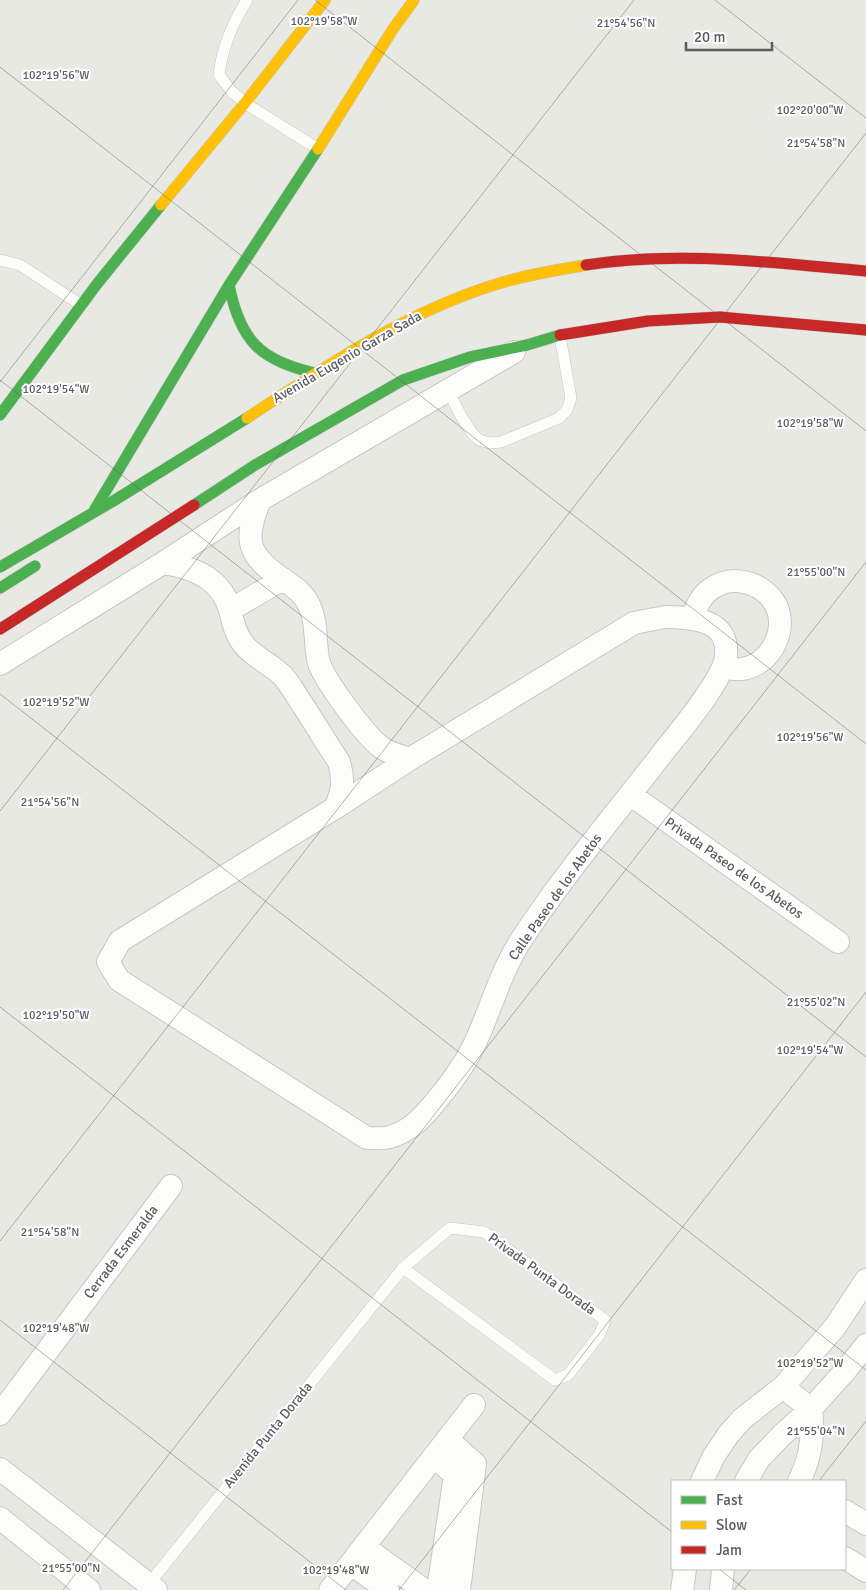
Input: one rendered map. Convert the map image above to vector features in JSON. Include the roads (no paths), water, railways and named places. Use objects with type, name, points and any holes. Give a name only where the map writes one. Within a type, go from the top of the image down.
[{"type":"main road","points":[[0,415],[81,305],[245,103],[325,0]]},
{"type":"main road","name":"Avenida Eugenio Garza Sada","points":[[92,514],[229,285],[318,149],[393,29],[414,0]]},
{"type":"main road","name":"Avenida Eugenio Garza Sada","points":[[0,567],[92,514],[228,430],[315,373],[419,314],[497,284],[538,274],[630,260],[681,257],[732,259],[866,272]]},
{"type":"main road","points":[[229,285],[236,318],[252,342],[262,352],[287,367],[315,373]]},
{"type":"main road","points":[[0,629],[255,465],[403,380],[470,357],[560,336],[648,322],[720,317],[866,330]]},
{"type":"main road","points":[[64,542],[92,514]]},
{"type":"main road","points":[[0,588],[41,561]]},
{"type":"street","points":[[0,664],[163,563],[260,500],[527,345]]},
{"type":"street","points":[[260,500],[251,521],[252,545],[260,561],[299,591],[310,606],[316,627],[316,652],[323,674],[365,733],[373,741],[383,749],[410,759]]},
{"type":"street","points":[[163,563],[182,566],[202,575],[218,587],[224,595],[234,628],[243,644],[254,655],[274,668],[288,683],[339,762],[343,784],[335,808]]},
{"type":"street","points":[[230,610],[283,579]]},
{"type":"street","points":[[692,618],[700,600],[714,587],[732,581],[751,583],[768,594],[778,610],[780,629],[774,648],[761,662],[743,669],[723,668]]},
{"type":"street","name":"Calle Paseo de los Abetos","points":[[666,617],[692,618],[703,620],[721,634],[725,645],[726,657],[723,668],[705,699],[587,850],[522,938],[503,971],[476,1041],[457,1076],[409,1129],[389,1137],[367,1138],[119,980],[108,962],[120,941],[335,808],[410,759],[634,623],[666,617]]},
{"type":"street","name":"Privada Paseo de los Abetos","points":[[631,795],[838,942]]},
{"type":"street","name":"Cerrada Esmeralda","points":[[0,1414],[171,1186]]},
{"type":"street","points":[[702,1480],[714,1456],[728,1435],[742,1419],[783,1387],[835,1327],[866,1280]]},
{"type":"street","points":[[747,1480],[759,1459],[811,1409],[866,1345]]},
{"type":"street","points":[[783,1387],[811,1409],[812,1446],[800,1480]]},
{"type":"street","points":[[330,1590],[474,1405]]},
{"type":"street","points":[[438,1590],[455,1476],[440,1448]]},
{"type":"street","points":[[440,1448],[475,1464],[459,1590]]},
{"type":"street","points":[[0,1469],[149,1588]]},
{"type":"street","points":[[846,1512],[866,1524]]},
{"type":"street","points":[[0,1518],[89,1590]]},
{"type":"street","points":[[357,1555],[388,1590]]},
{"type":"street","points":[[357,1555],[424,1590]]},
{"type":"street","points":[[846,1559],[866,1571]]},
{"type":"street","points":[[682,1590],[685,1570]]},
{"type":"street","points":[[720,1590],[723,1570]]},
{"type":"lane","points":[[247,0],[239,12],[222,53],[220,76],[232,92],[245,103],[318,149]]},
{"type":"lane","points":[[0,260],[20,266],[81,305]]},
{"type":"lane","points":[[448,390],[472,433],[479,440],[490,443],[501,442],[559,418],[567,410],[571,398],[560,336]]},
{"type":"lane","name":"Privada Punta Dorada","points":[[392,1280],[403,1268],[450,1228],[484,1232],[605,1320],[600,1334],[568,1375],[555,1380],[403,1268]]},
{"type":"lane","name":"Avenida Punta Dorada","points":[[149,1588],[392,1280]]}]
